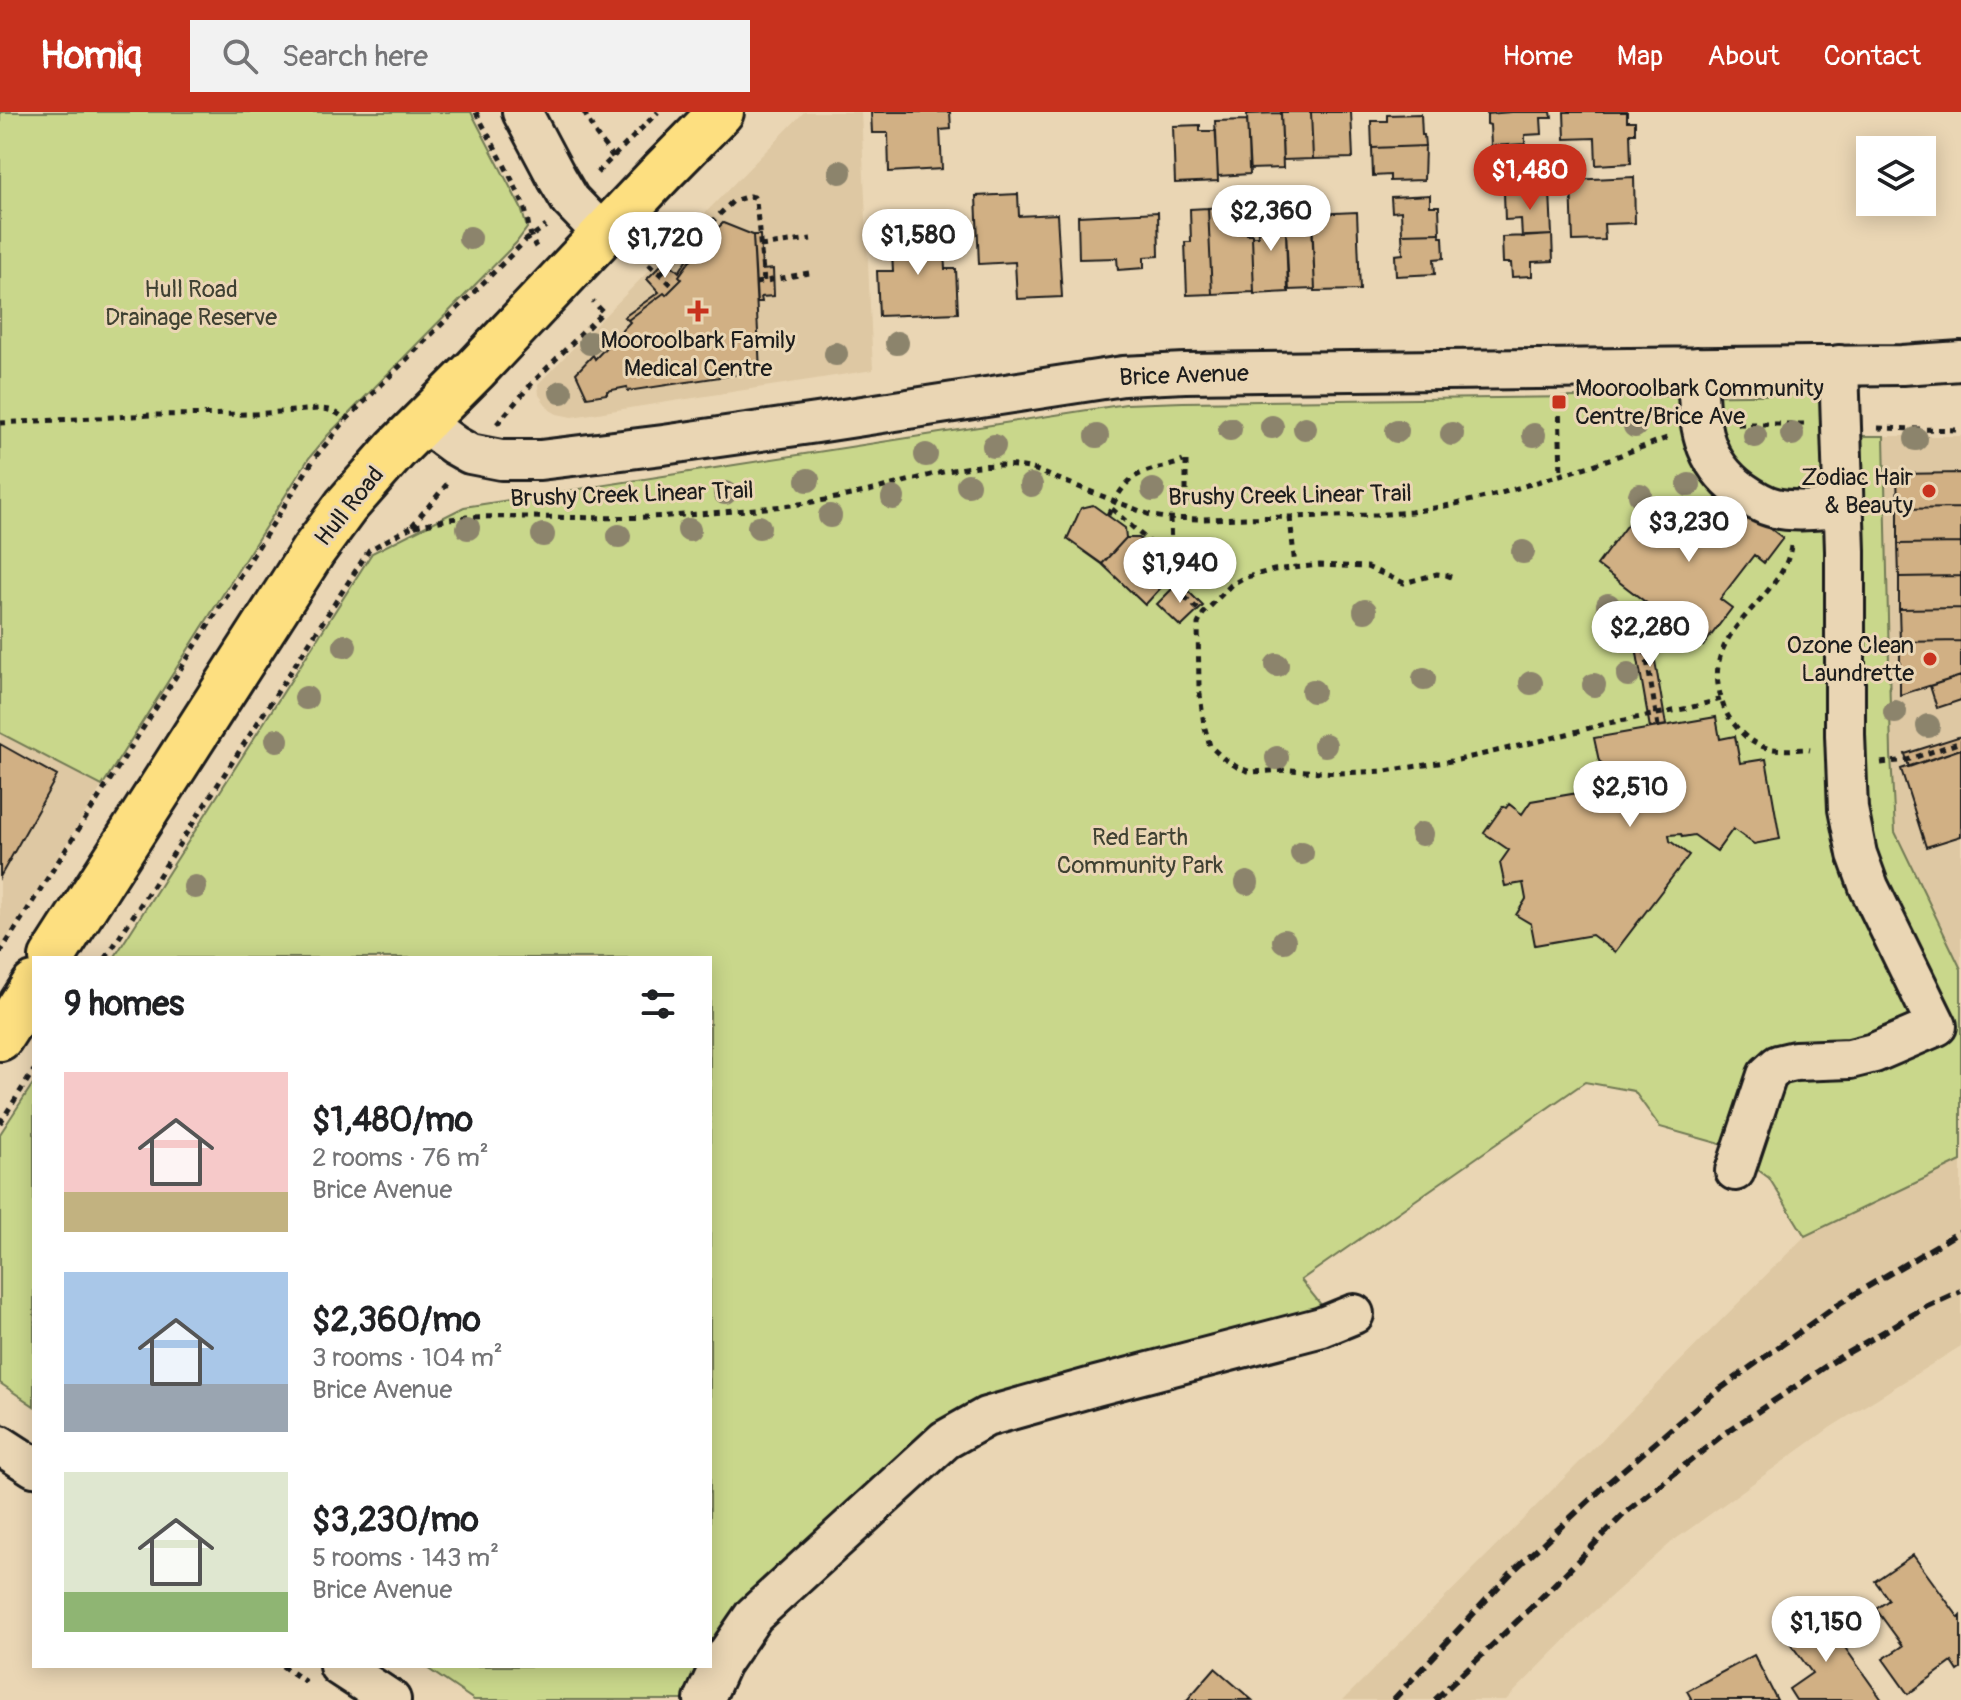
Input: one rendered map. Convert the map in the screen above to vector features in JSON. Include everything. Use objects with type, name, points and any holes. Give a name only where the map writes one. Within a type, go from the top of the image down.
[{"type":"main road","name":"Hull Road","points":[[53,956],[313,551],[346,506],[388,457],[721,112]]},
{"type":"main road","points":[[0,1038],[32,988]]},
{"type":"street","points":[[522,112],[570,200],[603,234]]},
{"type":"street","name":"Brice Avenue","points":[[423,422],[470,454],[501,460],[540,460],[817,423],[1123,376],[1902,365],[1961,361]]},
{"type":"street","points":[[1735,1171],[1767,1075],[1778,1065],[1795,1061],[1850,1059],[1874,1053],[1937,1026],[1869,887],[1848,809],[1839,365]]},
{"type":"street","points":[[1697,367],[1701,425],[1712,459],[1721,473],[1769,507],[1790,510],[1844,508]]},
{"type":"street","points":[[704,1700],[721,1663],[754,1615],[945,1440],[986,1417],[1322,1327],[1354,1314]]},
{"type":"street","points":[[0,1445],[32,1466]]},
{"type":"street","points":[[342,1668],[391,1700]]},
{"type":"path","points":[[476,112],[523,203],[537,248]]},
{"type":"path","points":[[584,112],[613,157]]},
{"type":"path","points":[[603,167],[658,112]]},
{"type":"path","points":[[660,274],[725,209],[740,197],[749,196],[756,201],[764,282]]},
{"type":"path","points":[[531,236],[545,226]]},
{"type":"path","points":[[760,246],[811,239]]},
{"type":"path","points":[[649,264],[674,287]]},
{"type":"path","points":[[756,283],[814,272]]},
{"type":"path","points":[[522,394],[603,312],[594,302]]},
{"type":"path","points":[[1559,402],[1561,475]]},
{"type":"path","points":[[0,423],[328,409],[346,420]]},
{"type":"path","name":"Brushy Creek Linear Trail","points":[[411,527],[467,517],[647,517],[786,506],[832,499],[980,465],[999,464],[1033,469],[1153,516],[1376,515],[1451,505],[1561,475],[1701,425],[1821,423],[1961,430]]},
{"type":"path","points":[[1171,561],[1110,512],[1124,485],[1136,476],[1184,461],[1186,504]]},
{"type":"path","points":[[107,956],[369,550],[411,527],[430,504]]},
{"type":"path","points":[[1790,510],[1790,555],[1785,567],[1720,653],[1717,682],[1725,711],[1749,739],[1773,751],[1811,751],[1817,765],[1846,764]]},
{"type":"path","points":[[1290,517],[1295,567]]},
{"type":"path","points":[[1170,518],[1172,582],[1203,614]]},
{"type":"path","points":[[1160,553],[1170,543]]},
{"type":"path","points":[[1451,577],[1437,574],[1404,583],[1367,567],[1330,565],[1295,567],[1243,578],[1231,585],[1203,614],[1198,624],[1199,687],[1210,746],[1237,767],[1251,772],[1385,771],[1508,749],[1619,720],[1721,699]]},
{"type":"path","points":[[1658,726],[1643,636],[1660,614]]},
{"type":"path","points":[[1892,763],[1961,742]]},
{"type":"path","points":[[0,1123],[32,1073]]},
{"type":"shaded area","points":[[804,112],[861,112],[873,370],[572,417],[550,410],[539,395],[538,384]]},
{"type":"shaded area","points":[[1884,436],[1961,436],[1961,969],[1895,832]]},
{"type":"shaded area","points":[[0,733],[102,786],[0,950]]},
{"type":"shaded area","points":[[1961,1161],[1961,1346],[1831,1427],[1673,1541],[1591,1614],[1506,1700],[1343,1700],[1805,1236]]},
{"type":"green space","name":"Hull Road Drainage Reserve","points":[[0,112],[471,112],[521,208],[527,228],[309,458],[102,786],[0,733]]},
{"type":"green space","name":"Red Earth Community Park","points":[[1820,394],[1822,436],[1884,436],[1895,832],[1961,969],[1961,1161],[1805,1236],[1769,1178],[1724,1145],[1660,1127],[1634,1091],[1585,1082],[1301,1280],[1342,1331],[1012,1423],[960,1445],[767,1623],[735,1664],[723,1700],[474,1700],[427,1668],[712,1668],[712,956],[115,956],[372,553],[464,507],[1126,404]]},
{"type":"green space","points":[[32,1085],[32,1405],[0,1383],[0,1134]]},
{"type":"building","points":[[871,112],[950,112],[951,129],[940,130],[942,169],[889,172],[888,133],[872,133]]},
{"type":"building","points":[[1281,112],[1311,112],[1313,159],[1283,160]]},
{"type":"building","points":[[1311,112],[1351,112],[1353,158],[1313,159]]},
{"type":"building","points":[[1551,112],[1552,118],[1541,118],[1542,134],[1525,135],[1525,144],[1491,146],[1487,114]]},
{"type":"building","points":[[1564,112],[1627,112],[1627,121],[1635,121],[1635,133],[1630,133],[1631,163],[1596,165],[1595,138],[1565,139]]},
{"type":"building","points":[[1281,113],[1283,168],[1249,169],[1247,114]]},
{"type":"building","points":[[1421,114],[1425,146],[1372,148],[1371,121],[1387,121],[1387,115]]},
{"type":"building","points":[[1247,120],[1250,174],[1218,176],[1215,121]]},
{"type":"building","points":[[1200,125],[1200,131],[1216,131],[1218,181],[1175,183],[1173,126]]},
{"type":"building","points":[[1525,144],[1525,150],[1543,149],[1543,165],[1555,164],[1556,176],[1489,179],[1491,146]]},
{"type":"building","points":[[1425,146],[1424,180],[1390,181],[1390,175],[1373,176],[1372,148]]},
{"type":"building","points":[[1634,177],[1635,223],[1604,224],[1605,240],[1573,241],[1571,180]]},
{"type":"building","points":[[1550,191],[1552,235],[1522,237],[1521,219],[1505,220],[1504,193]]},
{"type":"building","points":[[1018,194],[1019,216],[1057,214],[1062,297],[1017,299],[1015,262],[979,264],[976,196]]},
{"type":"building","points":[[1430,195],[1430,206],[1439,206],[1440,233],[1402,234],[1401,211],[1392,212],[1391,197]]},
{"type":"building","points":[[1311,204],[1315,289],[1288,290],[1285,205]]},
{"type":"building","points":[[1246,206],[1247,234],[1252,234],[1254,292],[1212,294],[1208,208]]},
{"type":"building","points":[[1208,208],[1212,294],[1187,295],[1185,242],[1191,242],[1190,209]]},
{"type":"building","points":[[1285,208],[1289,292],[1254,294],[1252,236],[1258,236],[1257,209]]},
{"type":"building","points":[[1158,212],[1159,256],[1144,257],[1144,268],[1118,270],[1117,258],[1079,259],[1078,216]]},
{"type":"building","points":[[1357,212],[1360,290],[1315,291],[1312,214]]},
{"type":"building","name":"Mooroolbark Family Medical Centre","points":[[723,223],[753,235],[760,371],[628,391],[627,387],[587,397],[576,373],[593,355],[595,359],[630,322],[628,320],[664,293],[666,295],[682,279],[679,276],[705,240]]},
{"type":"building","points":[[943,230],[945,269],[956,269],[958,313],[879,316],[877,271],[893,271],[891,233]]},
{"type":"building","points":[[1440,233],[1444,258],[1434,259],[1435,274],[1396,276],[1395,255],[1403,254],[1402,234]]},
{"type":"building","points":[[753,235],[760,235],[762,270],[773,269],[774,296],[761,297],[762,302],[757,302]]},
{"type":"building","points":[[1552,235],[1553,261],[1532,262],[1532,276],[1512,277],[1511,263],[1503,263],[1502,237]]},
{"type":"building","points":[[702,237],[705,240],[679,276],[682,279],[666,295],[664,293],[628,320],[624,317],[659,292],[647,279],[666,260],[679,272]]},
{"type":"building","name":"Zodiac Hair & Beauty","points":[[1961,473],[1961,508],[1898,509],[1897,474]]},
{"type":"building","points":[[1721,492],[1783,538],[1764,563],[1754,555],[1720,599],[1732,608],[1703,646],[1597,565],[1641,506],[1694,546],[1709,526],[1700,519]]},
{"type":"building","points":[[1093,505],[1125,528],[1126,538],[1102,564],[1067,539],[1081,508]]},
{"type":"building","points":[[1961,508],[1961,543],[1898,544],[1898,509]]},
{"type":"building","points":[[1126,538],[1139,538],[1167,563],[1167,581],[1145,605],[1102,564]]},
{"type":"building","points":[[1961,543],[1961,576],[1899,577],[1898,544]]},
{"type":"building","points":[[1961,576],[1961,608],[1899,609],[1899,577]]},
{"type":"building","points":[[1179,582],[1203,606],[1181,627],[1157,604]]},
{"type":"building","points":[[1961,608],[1961,641],[1900,642],[1899,609]]},
{"type":"building","points":[[1654,610],[1666,618],[1651,638],[1666,725],[1650,728],[1634,636]]},
{"type":"building","name":"Ozone Clean Laundrette","points":[[1961,641],[1961,676],[1900,695],[1900,642]]},
{"type":"building","points":[[1961,676],[1961,700],[1937,708],[1930,686]]},
{"type":"building","points":[[1716,717],[1720,739],[1735,736],[1740,763],[1766,759],[1780,839],[1754,844],[1733,829],[1717,851],[1694,835],[1669,835],[1670,841],[1689,855],[1615,952],[1592,935],[1535,945],[1531,924],[1516,915],[1526,899],[1523,883],[1505,886],[1500,863],[1509,850],[1484,833],[1503,806],[1506,808],[1509,804],[1522,814],[1531,801],[1589,791],[1607,767],[1599,761],[1594,738]]},
{"type":"building","points":[[1961,736],[1961,749],[1909,767],[1905,754]]},
{"type":"building","points":[[0,744],[57,776],[0,877]]},
{"type":"building","points":[[1961,749],[1961,836],[1926,847],[1901,769]]},
{"type":"building","points":[[1913,1555],[1959,1618],[1961,1616],[1961,1669],[1958,1671],[1952,1662],[1908,1694],[1883,1659],[1903,1646],[1876,1609],[1889,1600],[1875,1581]]},
{"type":"building","points":[[1817,1608],[1882,1700],[1796,1700],[1789,1689],[1812,1673],[1782,1632]]},
{"type":"building","points":[[1754,1655],[1777,1700],[1692,1700],[1687,1691]]},
{"type":"building","points":[[1215,1668],[1252,1700],[1187,1700]]},
{"type":"railway","points":[[1393,1700],[1513,1571],[1608,1483],[1706,1399],[1840,1303],[1961,1231]]},
{"type":"railway","points":[[1435,1700],[1625,1513],[1725,1433],[1837,1359],[1928,1306],[1961,1291]]},
{"type":"place","name":"Mooroolbark Family Medical Centre","points":[[698,311]]},
{"type":"place","name":"Mooroolbark Community Centre/Brice Ave","points":[[1559,402]]},
{"type":"place","name":"Zodiac Hair & Beauty","points":[[1929,491]]},
{"type":"place","name":"Ozone Clean Laundrette","points":[[1930,659]]}]
